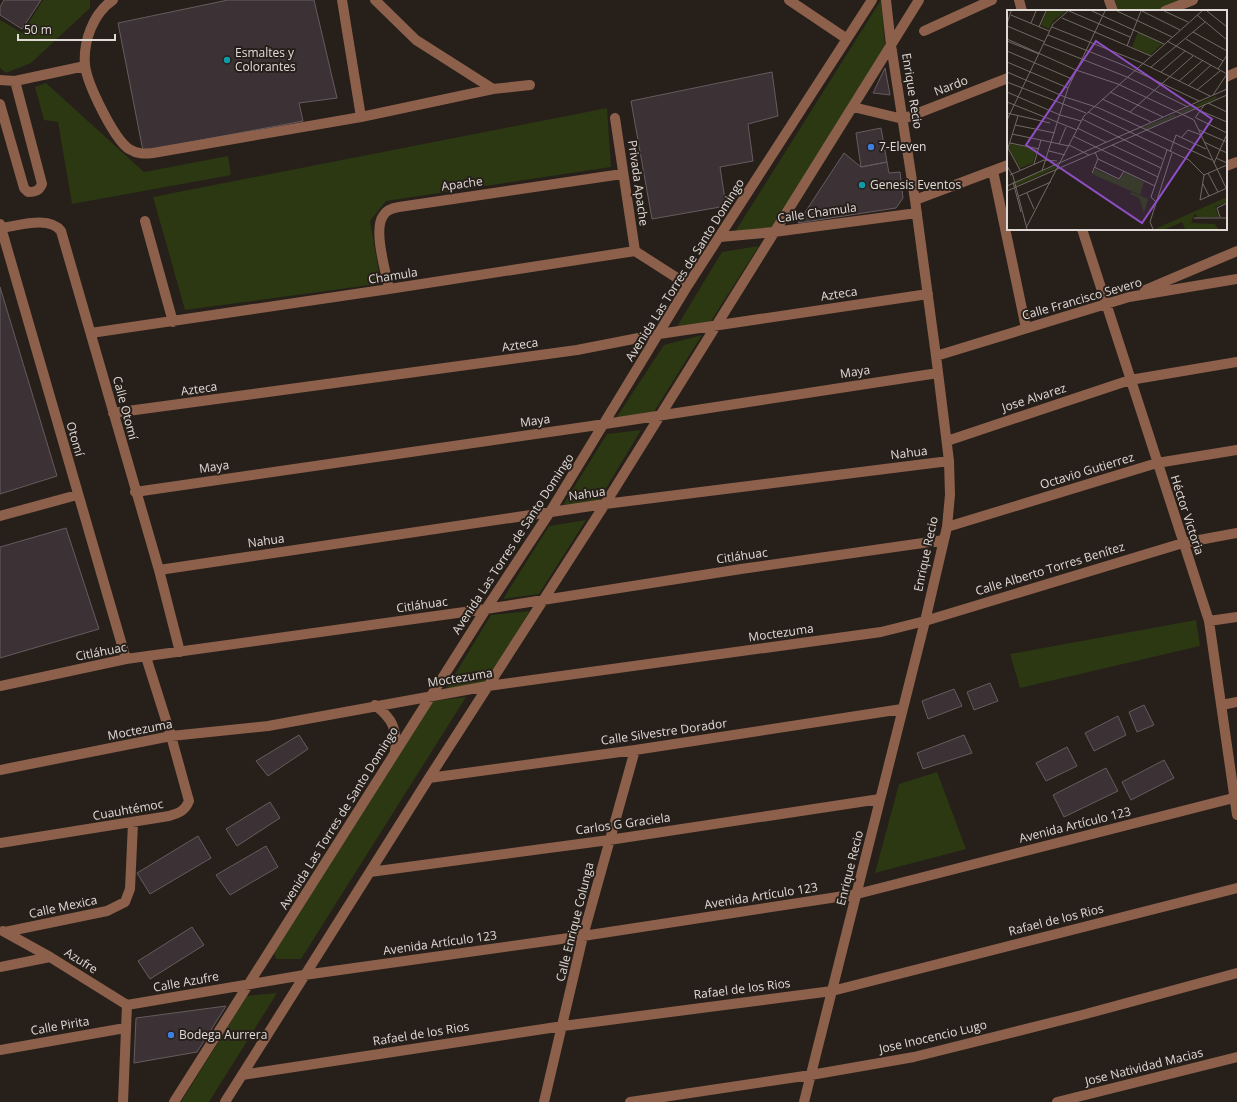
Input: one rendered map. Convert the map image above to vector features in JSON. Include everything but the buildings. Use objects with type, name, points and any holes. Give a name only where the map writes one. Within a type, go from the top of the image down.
[{"type":"street","points":[[113,0],[100,4],[91,29],[85,66],[94,92],[115,133],[123,144],[137,153],[153,153],[361,117],[493,89],[530,85]]},
{"type":"street","points":[[342,0],[361,117]]},
{"type":"street","points":[[375,0],[416,40],[493,89]]},
{"type":"street","points":[[789,0],[847,39]]},
{"type":"street","name":"Avenida Las Torres de Santo Domingo","points":[[174,1102],[486,609],[550,512],[605,424],[688,285],[872,0]]},
{"type":"street","name":"Enrique Recio","points":[[804,1102],[925,621],[947,527],[950,495],[947,441],[928,294],[891,45],[886,0]]},
{"type":"street","points":[[225,1102],[429,778],[605,504],[919,0]]},
{"type":"street","points":[[924,31],[992,0]]},
{"type":"street","points":[[1019,0],[1022,10]]},
{"type":"street","points":[[1109,0],[1113,10]]},
{"type":"street","points":[[1167,10],[1192,0]]},
{"type":"street","points":[[0,80],[15,81],[85,66]]},
{"type":"street","points":[[1227,77],[1237,72]]},
{"type":"street","name":"Nardo","points":[[903,119],[1007,78]]},
{"type":"street","points":[[0,104],[24,188],[28,192],[35,192],[40,189],[42,184],[15,81]]},
{"type":"street","points":[[853,106],[903,119]]},
{"type":"street","name":"Privada Apache","points":[[615,118],[622,174],[635,251]]},
{"type":"street","points":[[1227,166],[1237,162]]},
{"type":"street","points":[[915,200],[1007,165]]},
{"type":"street","points":[[993,171],[1026,328]]},
{"type":"street","name":"Apache","points":[[389,290],[379,227],[382,216],[389,210],[399,207],[622,174]]},
{"type":"street","name":"Calle Chamula","points":[[720,237],[774,232],[917,213]]},
{"type":"street","points":[[145,221],[173,322]]},
{"type":"street","name":"Calle Otomí","points":[[0,226],[52,223],[58,228],[62,236],[114,413],[135,492],[159,570],[180,652]]},
{"type":"street","name":"Otomí","points":[[0,226],[77,495],[126,659]]},
{"type":"street","name":"Héctor Victoria","points":[[1082,230],[1209,622],[1236,797],[1237,815]]},
{"type":"street","points":[[635,251],[688,285]]},
{"type":"street","name":"Chamula","points":[[91,333],[389,290],[635,251]]},
{"type":"street","points":[[1129,297],[1237,251]]},
{"type":"street","name":"Calle Francisco Severo","points":[[936,356],[1129,297],[1237,279]]},
{"type":"street","name":"Azteca","points":[[114,413],[577,350],[659,334],[928,294]]},
{"type":"street","name":"Jose Alvarez","points":[[947,441],[1130,380],[1237,362]]},
{"type":"street","name":"Maya","points":[[135,492],[605,424],[938,373]]},
{"type":"street","name":"Octavio Gutierrez","points":[[947,527],[1157,463],[1237,450]]},
{"type":"street","name":"Nahua","points":[[159,570],[605,504],[949,460]]},
{"type":"street","points":[[0,516],[77,495]]},
{"type":"street","name":"Calle Alberto Torres Benítez","points":[[925,621],[1183,543],[1237,533]]},
{"type":"street","name":"Citláhuac","points":[[0,686],[126,659],[486,609],[944,540]]},
{"type":"street","points":[[1209,622],[1237,617]]},
{"type":"street","name":"Moctezuma","points":[[0,770],[171,736],[268,726],[375,705],[488,686],[856,636],[925,621]]},
{"type":"street","points":[[146,657],[171,736]]},
{"type":"street","points":[[1222,705],[1237,702]]},
{"type":"street","points":[[375,705],[386,714],[393,726],[396,736],[394,754]]},
{"type":"street","name":"Calle Silvestre Dorador","points":[[429,778],[635,750],[902,709]]},
{"type":"street","name":"Cuauhtémoc","points":[[0,843],[133,823],[169,816],[183,811],[188,801],[171,736]]},
{"type":"street","name":"Calle Enrique Colunga","points":[[544,1102],[583,936],[635,750]]},
{"type":"street","name":"Avenida Artículo 123","points":[[249,984],[583,936],[857,894],[1236,797]]},
{"type":"street","name":"Carlos G Graciela","points":[[370,872],[609,840],[880,799]]},
{"type":"street","name":"Calle Mexica","points":[[2,930],[107,911],[125,902],[130,889],[133,823]]},
{"type":"street","name":"Rafael de los Rios","points":[[242,1075],[563,1026],[832,991],[1237,888]]},
{"type":"street","name":"Azufre","points":[[2,930],[50,957],[127,1005]]},
{"type":"street","points":[[0,967],[50,957]]},
{"type":"street","name":"Jose Inocencio Lugo","points":[[630,1102],[811,1075],[914,1057],[1082,1015],[1237,973]]},
{"type":"street","name":"Calle Azufre","points":[[127,1005],[249,984]]},
{"type":"street","points":[[123,1102],[127,1005]]},
{"type":"street","name":"Calle Pirita","points":[[0,1050],[125,1028]]},
{"type":"street","name":"Jose Natividad Macias","points":[[1057,1102],[1237,1056]]},
{"type":"green space","points":[[43,0],[90,0],[90,8],[31,63],[6,73],[0,68],[0,20],[22,33]]},
{"type":"green space","points":[[881,0],[885,46],[771,231],[733,235]]},
{"type":"green space","points":[[1115,0],[1187,0],[1162,10],[1118,10]]},
{"type":"green space","points":[[46,83],[144,172],[228,156],[231,175],[72,204],[58,122],[44,120],[35,87]]},
{"type":"green space","points":[[607,108],[611,167],[386,201],[370,221],[380,278],[377,284],[185,310],[153,197]]},
{"type":"green space","points":[[759,246],[711,321],[676,328],[722,252]]},
{"type":"green space","points":[[702,335],[652,415],[614,421],[664,345]]},
{"type":"green space","points":[[641,430],[599,500],[563,505],[607,434]]},
{"type":"green space","points":[[586,520],[539,594],[503,599],[549,526]]},
{"type":"green space","points":[[530,611],[485,682],[446,689],[491,615]]},
{"type":"green space","points":[[1196,620],[1200,646],[1020,688],[1010,654]]},
{"type":"green space","points":[[466,697],[301,959],[276,959],[274,953],[433,701]]},
{"type":"green space","points":[[937,772],[966,849],[875,873],[899,784]]},
{"type":"green space","points":[[277,993],[209,1102],[181,1102],[247,996]]},
{"type":"place","name":"Esmaltes y Colorantes","points":[[227,60]]},
{"type":"place","name":"7-Eleven","points":[[871,147]]},
{"type":"place","name":"Genesis Eventos","points":[[862,185]]},
{"type":"place","name":"Bodega Aurrera","points":[[171,1035]]}]
